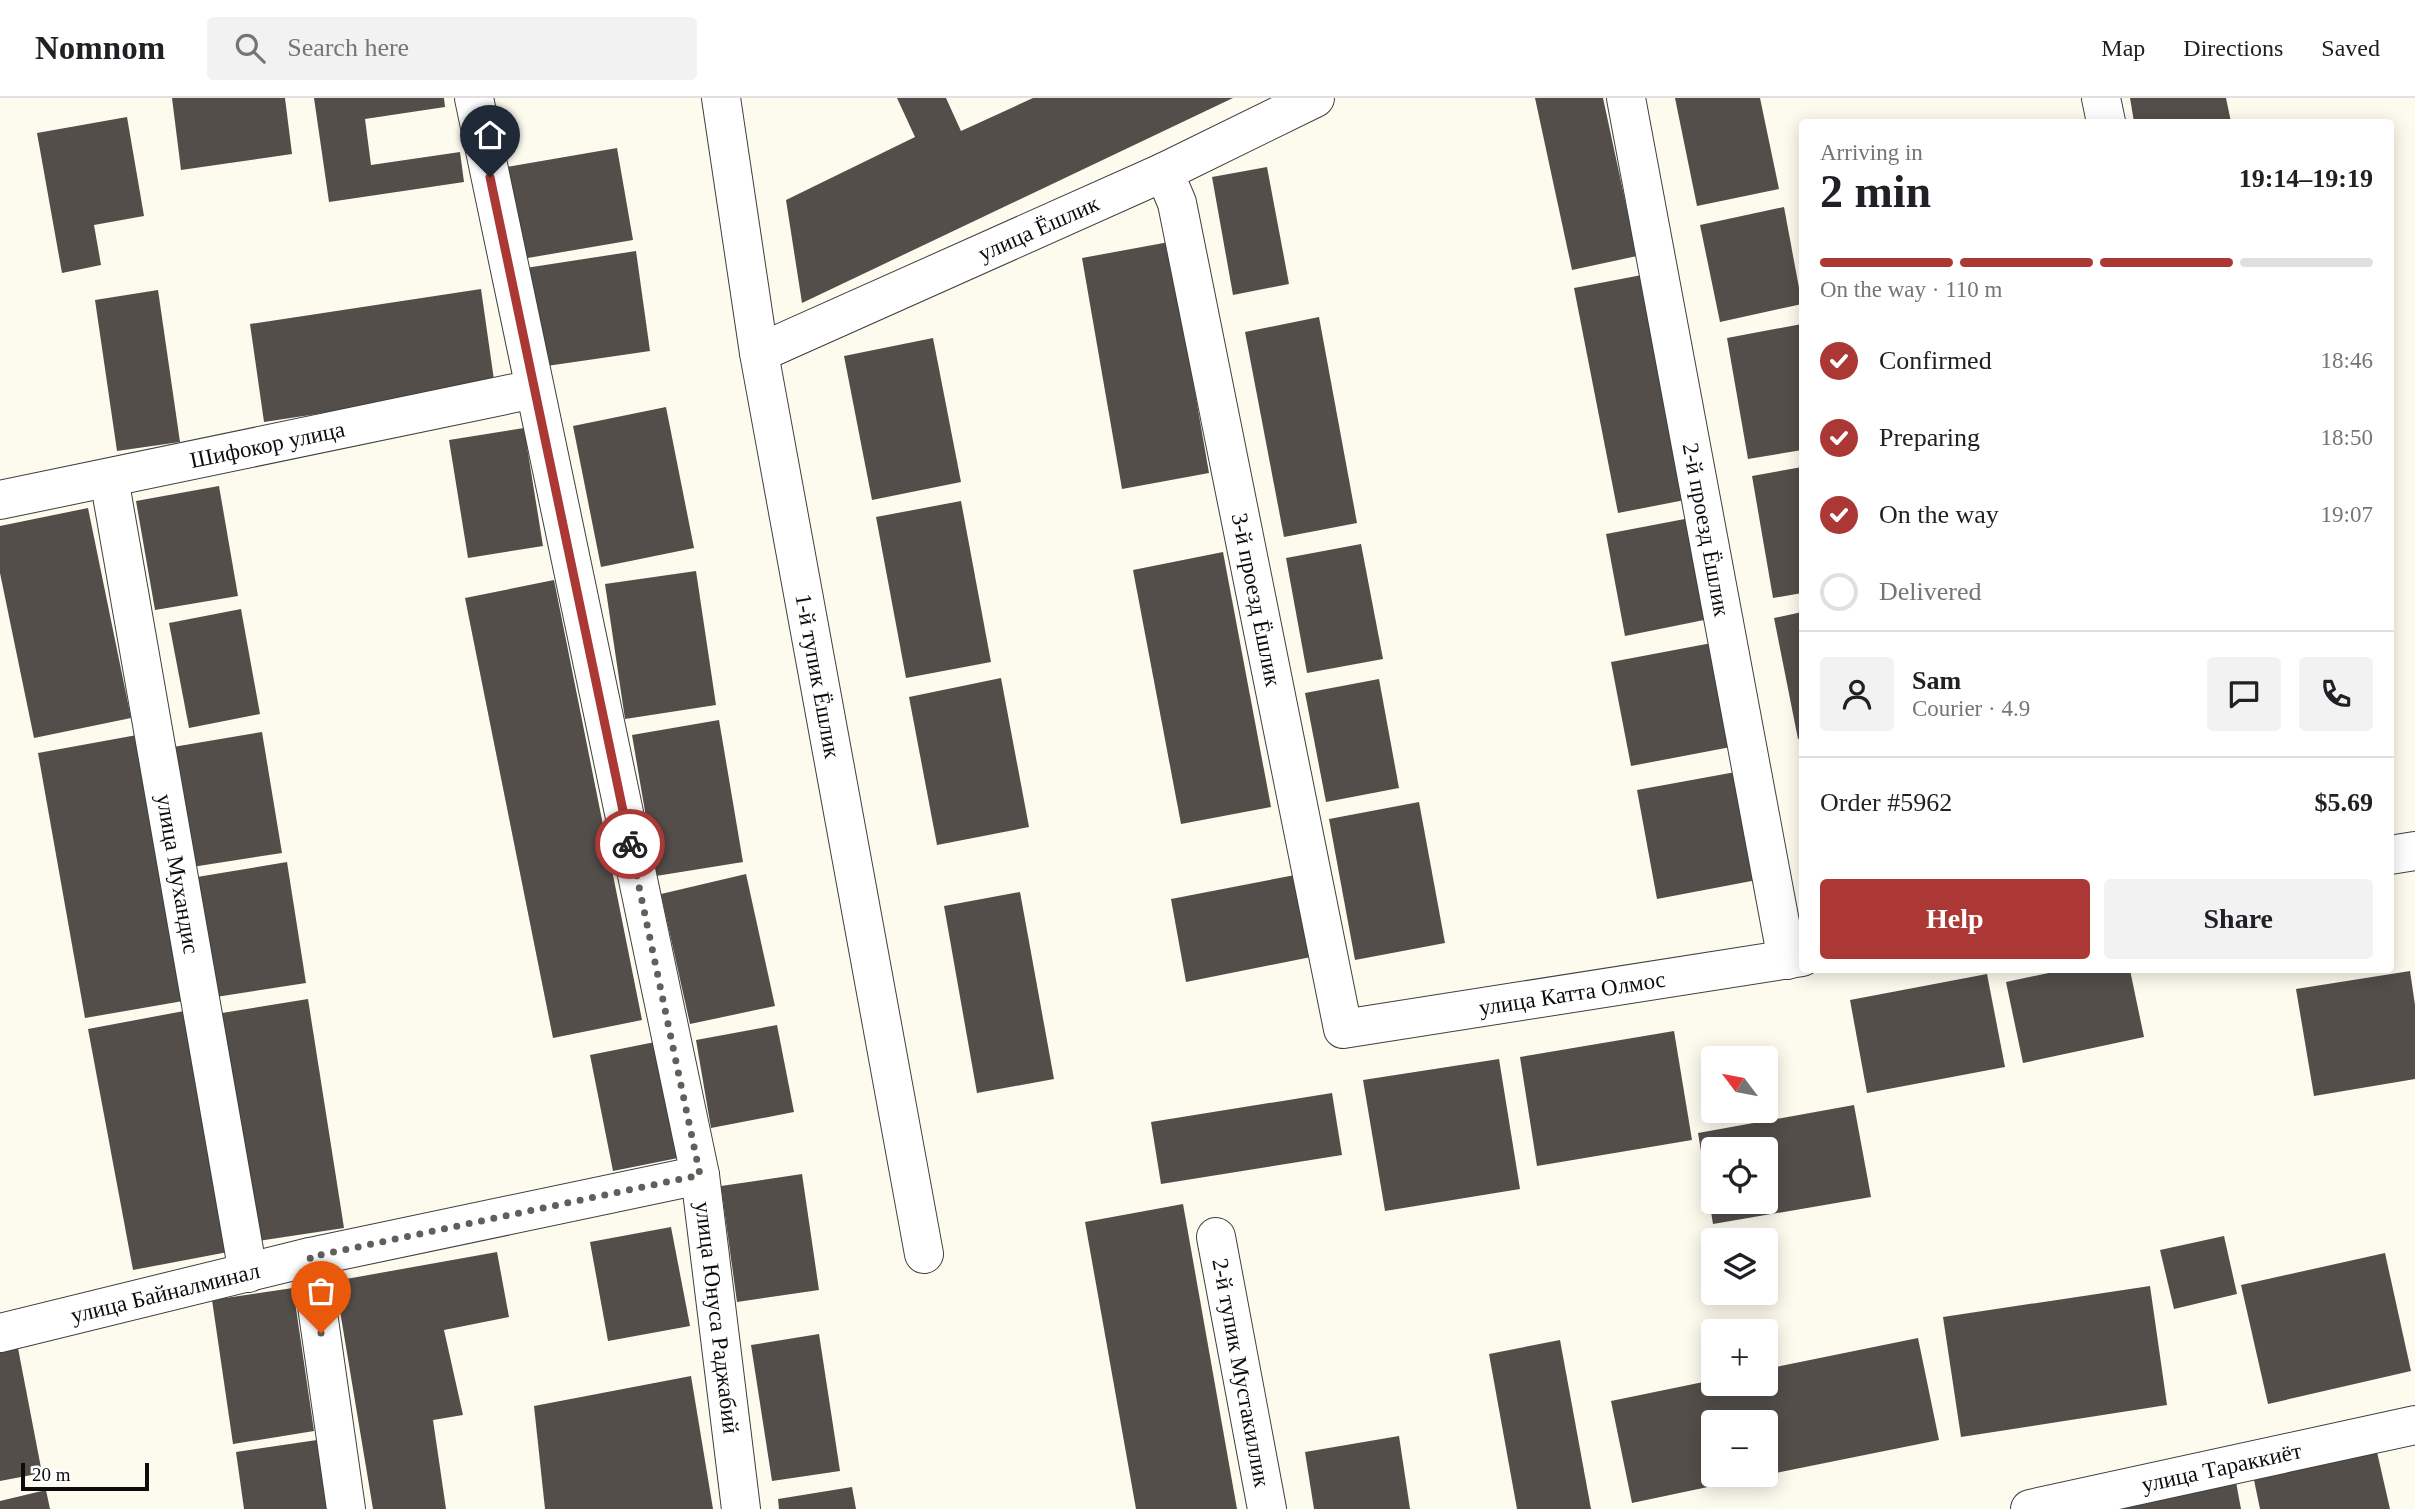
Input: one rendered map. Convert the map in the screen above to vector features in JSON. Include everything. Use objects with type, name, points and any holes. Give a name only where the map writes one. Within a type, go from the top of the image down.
[{"type":"street","name":"улица Юнуса Раджабий","points":[[474,98],[700,1175],[741,1509]]},
{"type":"street","name":"1-й тупик Ёшлик","points":[[721,98],[759,353],[924,1254]]},
{"type":"street","name":"улица Ёшлик","points":[[759,353],[1164,172],[1315,98]]},
{"type":"street","name":"2-й проезд Ёшлик","points":[[1626,98],[1795,959]]},
{"type":"street","points":[[2101,98],[2105,119]]},
{"type":"street","name":"3-й проезд Ёшлик","points":[[1164,172],[1177,203],[1343,1030]]},
{"type":"street","name":"Шифокор улица","points":[[0,500],[534,389]]},
{"type":"street","name":"улица Мухандис","points":[[109,478],[248,1273]]},
{"type":"street","points":[[2394,854],[2415,851]]},
{"type":"street","name":"улица Катта Олмос","points":[[1343,1030],[1795,959]]},
{"type":"street","name":"улица Байналминал","points":[[0,1333],[310,1257],[700,1175]]},
{"type":"street","name":"2-й тупик Мустакиллик","points":[[1216,1237],[1268,1509]]},
{"type":"street","points":[[310,1257],[346,1509]]},
{"type":"street","name":"улица Тараккиёт","points":[[2030,1509],[2415,1425]]},
{"type":"building","points":[[172,98],[285,98],[292,154],[181,170]]},
{"type":"building","points":[[314,98],[444,98],[445,107],[365,119],[371,165],[460,152],[464,182],[329,202]]},
{"type":"building","points":[[897,98],[946,98],[961,131],[1033,98],[1233,98],[802,303],[786,200],[915,137]]},
{"type":"building","points":[[1535,98],[1603,98],[1637,256],[1572,270]]},
{"type":"building","points":[[1675,98],[1760,98],[1779,189],[1697,206]]},
{"type":"building","points":[[2130,98],[2226,98],[2230,119],[2134,119]]},
{"type":"building","points":[[127,117],[144,216],[94,225],[101,265],[62,273],[37,133]]},
{"type":"building","points":[[617,148],[633,240],[516,260],[500,168]]},
{"type":"building","points":[[1267,167],[1289,284],[1233,295],[1212,177]]},
{"type":"building","points":[[1784,207],[1799,288],[1799,305],[1720,322],[1700,225]]},
{"type":"building","points":[[1169,242],[1209,473],[1122,489],[1082,258]]},
{"type":"building","points":[[636,251],[650,351],[533,368],[519,269]]},
{"type":"building","points":[[1647,274],[1690,499],[1618,513],[1574,288]]},
{"type":"building","points":[[481,289],[495,387],[264,422],[250,324]]},
{"type":"building","points":[[158,290],[180,442],[117,451],[95,300]]},
{"type":"building","points":[[1319,317],[1357,523],[1284,537],[1245,332]]},
{"type":"building","points":[[1799,325],[1799,450],[1748,459],[1727,338]]},
{"type":"building","points":[[933,338],[961,482],[872,500],[844,356]]},
{"type":"building","points":[[666,407],[694,548],[601,567],[573,426]]},
{"type":"building","points":[[524,428],[543,546],[468,558],[449,440]]},
{"type":"building","points":[[1799,468],[1799,594],[1773,598],[1752,476]]},
{"type":"building","points":[[219,486],[238,596],[155,610],[136,501]]},
{"type":"building","points":[[961,501],[991,662],[906,678],[876,517]]},
{"type":"building","points":[[88,508],[131,718],[34,738],[0,573],[0,526]]},
{"type":"building","points":[[1690,518],[1709,619],[1625,636],[1606,534]]},
{"type":"building","points":[[1361,544],[1383,659],[1307,673],[1286,558]]},
{"type":"building","points":[[1223,552],[1271,807],[1181,824],[1133,570]]},
{"type":"building","points":[[696,571],[716,705],[625,719],[605,584]]},
{"type":"building","points":[[554,580],[642,1020],[553,1038],[465,598]]},
{"type":"building","points":[[241,609],[260,714],[189,728],[169,623]]},
{"type":"building","points":[[1799,613],[1798,739],[1774,618]]},
{"type":"building","points":[[1717,642],[1736,746],[1631,766],[1611,662]]},
{"type":"building","points":[[1001,678],[1029,827],[937,845],[909,697]]},
{"type":"building","points":[[1379,679],[1399,788],[1326,802],[1305,693]]},
{"type":"building","points":[[719,720],[743,862],[656,876],[632,735]]},
{"type":"building","points":[[262,732],[282,853],[192,867],[173,747]]},
{"type":"building","points":[[137,735],[183,1001],[85,1018],[38,753]]},
{"type":"building","points":[[1741,771],[1762,879],[1657,899],[1637,790]]},
{"type":"building","points":[[1419,802],[1445,943],[1355,960],[1329,819]]},
{"type":"building","points":[[287,862],[306,983],[216,997],[197,877]]},
{"type":"building","points":[[746,874],[775,1006],[690,1024],[661,894]]},
{"type":"building","points":[[1295,875],[1311,957],[1186,982],[1171,899]]},
{"type":"building","points":[[1020,892],[1054,1079],[977,1093],[944,906]]},
{"type":"building","points":[[2410,971],[2415,1005],[2415,1079],[2314,1096],[2296,989]]},
{"type":"building","points":[[2049,973],[2131,973],[2144,1037],[2023,1063],[2006,982]]},
{"type":"building","points":[[1987,974],[2005,1067],[1867,1093],[1850,1000]]},
{"type":"building","points":[[308,999],[344,1228],[258,1241],[222,1013]]},
{"type":"building","points":[[184,1011],[228,1252],[133,1270],[88,1029]]},
{"type":"building","points":[[777,1025],[794,1112],[711,1128],[696,1040]]},
{"type":"building","points":[[1674,1031],[1692,1140],[1537,1166],[1520,1057]]},
{"type":"building","points":[[655,1042],[678,1158],[613,1171],[590,1055]]},
{"type":"building","points":[[1499,1059],[1520,1189],[1385,1211],[1363,1080]]},
{"type":"building","points":[[1332,1093],[1342,1155],[1161,1184],[1151,1122]]},
{"type":"building","points":[[1854,1105],[1871,1197],[1778,1213],[1778,1137],[1701,1137],[1701,1151],[1698,1133],[1748,1124],[1778,1124],[1778,1119]]},
{"type":"building","points":[[802,1174],[819,1290],[737,1302],[721,1186]]},
{"type":"building","points":[[1183,1204],[1237,1509],[1136,1509],[1085,1222]]},
{"type":"building","points":[[1711,1214],[1772,1214],[1713,1224]]},
{"type":"building","points":[[671,1227],[690,1326],[608,1341],[590,1242]]},
{"type":"building","points":[[2224,1236],[2237,1294],[2174,1309],[2160,1250]]},
{"type":"building","points":[[497,1252],[509,1317],[444,1330],[463,1415],[433,1420],[446,1509],[373,1509],[335,1281]]},
{"type":"building","points":[[2385,1253],[2411,1371],[2268,1404],[2241,1285]]},
{"type":"building","points":[[2150,1286],[2167,1405],[1961,1437],[1943,1317]]},
{"type":"building","points":[[293,1288],[314,1431],[233,1444],[212,1300]]},
{"type":"building","points":[[819,1334],[840,1471],[772,1481],[751,1345]]},
{"type":"building","points":[[1918,1338],[1939,1440],[1778,1473],[1778,1410],[1701,1410],[1701,1487],[1708,1487],[1632,1503],[1611,1401],[1701,1382],[1701,1396],[1778,1396],[1778,1367]]},
{"type":"building","points":[[1560,1340],[1591,1509],[1517,1509],[1489,1354]]},
{"type":"building","points":[[17,1343],[42,1473],[0,1481],[0,1346]]},
{"type":"building","points":[[691,1376],[713,1509],[545,1509],[534,1406]]},
{"type":"building","points":[[1399,1436],[1410,1509],[1314,1509],[1305,1452]]},
{"type":"building","points":[[317,1440],[327,1509],[244,1509],[236,1452]]},
{"type":"building","points":[[2377,1452],[2390,1509],[2260,1509],[2254,1480]]},
{"type":"building","points":[[2236,1482],[2241,1509],[2111,1509]]},
{"type":"building","points":[[852,1487],[856,1509],[779,1509],[778,1499]]},
{"type":"building","points":[[46,1490],[50,1509],[0,1509],[0,1501]]},
{"type":"way so far","points":[[321,1333],[310,1257],[700,1175],[630,844]]},
{"type":"route","points":[[490,177],[630,844]]}]
